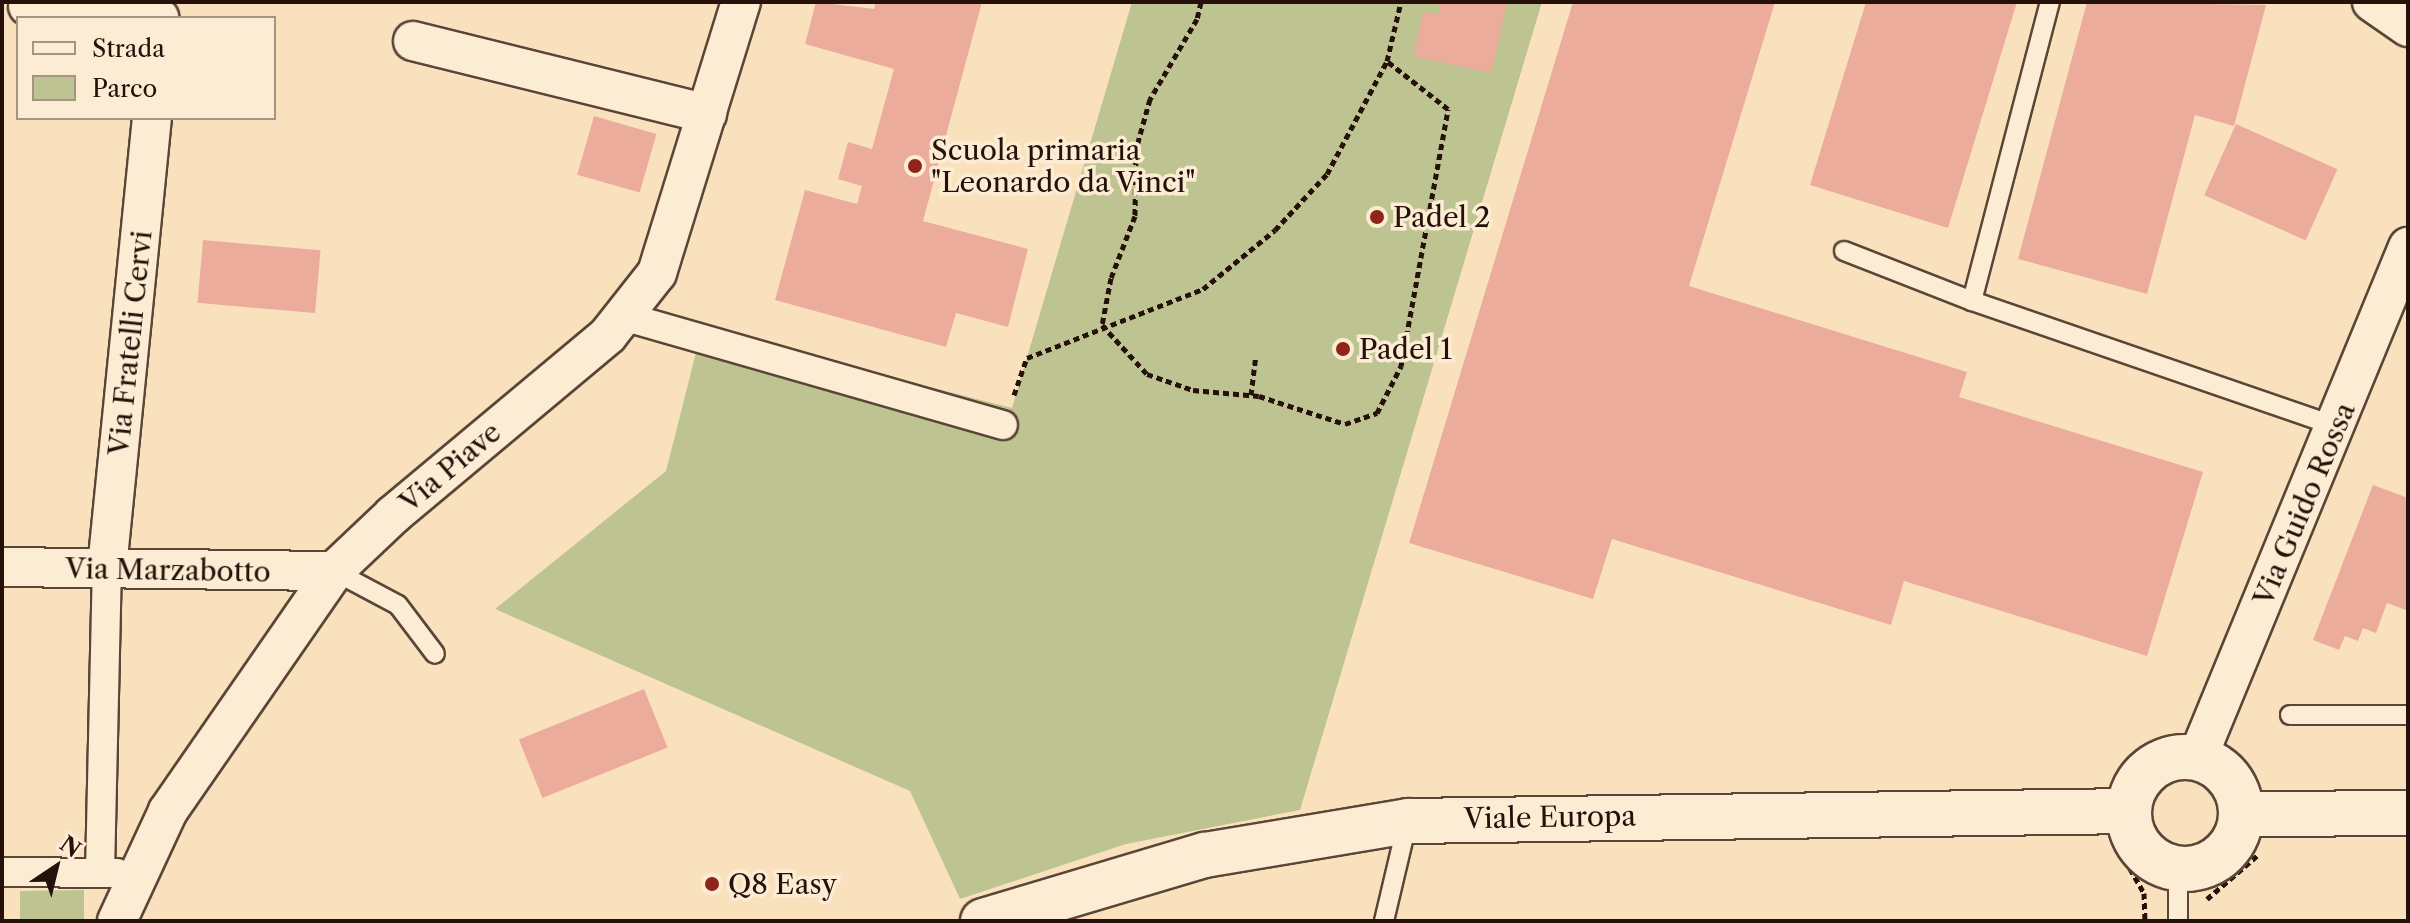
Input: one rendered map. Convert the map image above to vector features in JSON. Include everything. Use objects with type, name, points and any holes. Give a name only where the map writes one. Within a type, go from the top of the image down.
[{"type":"street","name":"Via Piave","points":[[117,921],[177,798],[334,571],[393,515],[626,317],[657,273],[741,2]]},
{"type":"street","points":[[2372,2],[2408,27]]},
{"type":"street","points":[[28,6],[139,16]]},
{"type":"street","points":[[413,41],[707,114]]},
{"type":"street","name":"Via Fratelli Cervi","points":[[107,568],[152,120]]},
{"type":"street","name":"Via Guido Rossa","points":[[2197,759],[2337,427],[2408,247]]},
{"type":"street","points":[[626,317],[1003,425]]},
{"type":"street","name":"Via Marzabotto","points":[[2,567],[334,571]]},
{"type":"street","points":[[100,872],[107,568]]},
{"type":"street","points":[[2197,759],[2229,779],[2241,814],[2229,849],[2197,868],[2178,869],[2148,855],[2137,843],[2129,811],[2137,784],[2157,765],[2197,759]]},
{"type":"street","name":"Viale Europa","points":[[983,921],[1205,855],[1408,821],[2129,811]]},
{"type":"street","points":[[2241,814],[2408,813]]},
{"type":"street","points":[[2,872],[139,873]]},
{"type":"lane","points":[[1972,301],[2050,2]]},
{"type":"lane","points":[[1844,251],[1972,301],[2337,427]]},
{"type":"lane","points":[[334,571],[398,605],[435,654]]},
{"type":"lane","points":[[2290,715],[2408,715]]},
{"type":"lane","points":[[1384,921],[1408,821]]},
{"type":"lane","points":[[2178,869],[2178,921]]},
{"type":"path","points":[[1102,325],[1111,278],[1135,216],[1136,149],[1150,99],[1197,19],[1201,2]]},
{"type":"path","points":[[1003,425],[1027,358],[1102,325],[1203,289],[1275,230],[1327,174],[1387,61],[1401,2]]},
{"type":"path","points":[[1102,325],[1147,374],[1193,390],[1251,395],[1345,424],[1377,413],[1401,366],[1448,109],[1387,61]]},
{"type":"path","points":[[1251,395],[1256,356]]},
{"type":"green space","points":[[1132,2],[1542,2],[1300,810],[1126,844],[960,899],[910,791],[495,609],[666,471],[702,329],[1012,408]]},
{"type":"green space","points":[[84,890],[84,921],[2,921],[20,919],[20,891]]},
{"type":"building","points":[[816,2],[874,9],[876,2],[982,2],[923,221],[1028,249],[1008,327],[956,313],[946,347],[775,300],[805,190],[857,204],[862,186],[838,179],[848,142],[872,149],[894,69],[805,44]]},
{"type":"building","points":[[1441,2],[1507,3],[1491,73],[1414,56],[1423,12],[1438,15]]},
{"type":"building","points":[[1573,2],[1775,2],[1689,286],[1967,372],[1959,397],[2203,472],[2147,656],[1904,581],[1891,625],[1612,539],[1593,599],[1409,543]]},
{"type":"building","points":[[1866,2],[2017,2],[1948,228],[1810,185]]},
{"type":"building","points":[[2087,2],[2266,5],[2234,126],[2195,115],[2147,294],[2018,259]]},
{"type":"building","points":[[594,116],[656,134],[640,193],[577,175]]},
{"type":"building","points":[[2236,124],[2337,169],[2306,240],[2204,195]]},
{"type":"building","points":[[203,240],[321,250],[315,313],[198,303]]},
{"type":"building","points":[[2373,485],[2408,498],[2408,611],[2387,603],[2376,633],[2363,628],[2358,641],[2345,636],[2339,650],[2313,640]]},
{"type":"building","points":[[644,689],[668,747],[542,798],[519,740]]},
{"type":"place","name":"Scuola primaria \"Leonardo da Vinci\"","points":[[915,166]]},
{"type":"place","name":"Padel 2","points":[[1377,217]]},
{"type":"place","name":"Padel 1","points":[[1343,349]]},
{"type":"place","name":"Q8 Easy","points":[[712,884]]}]
